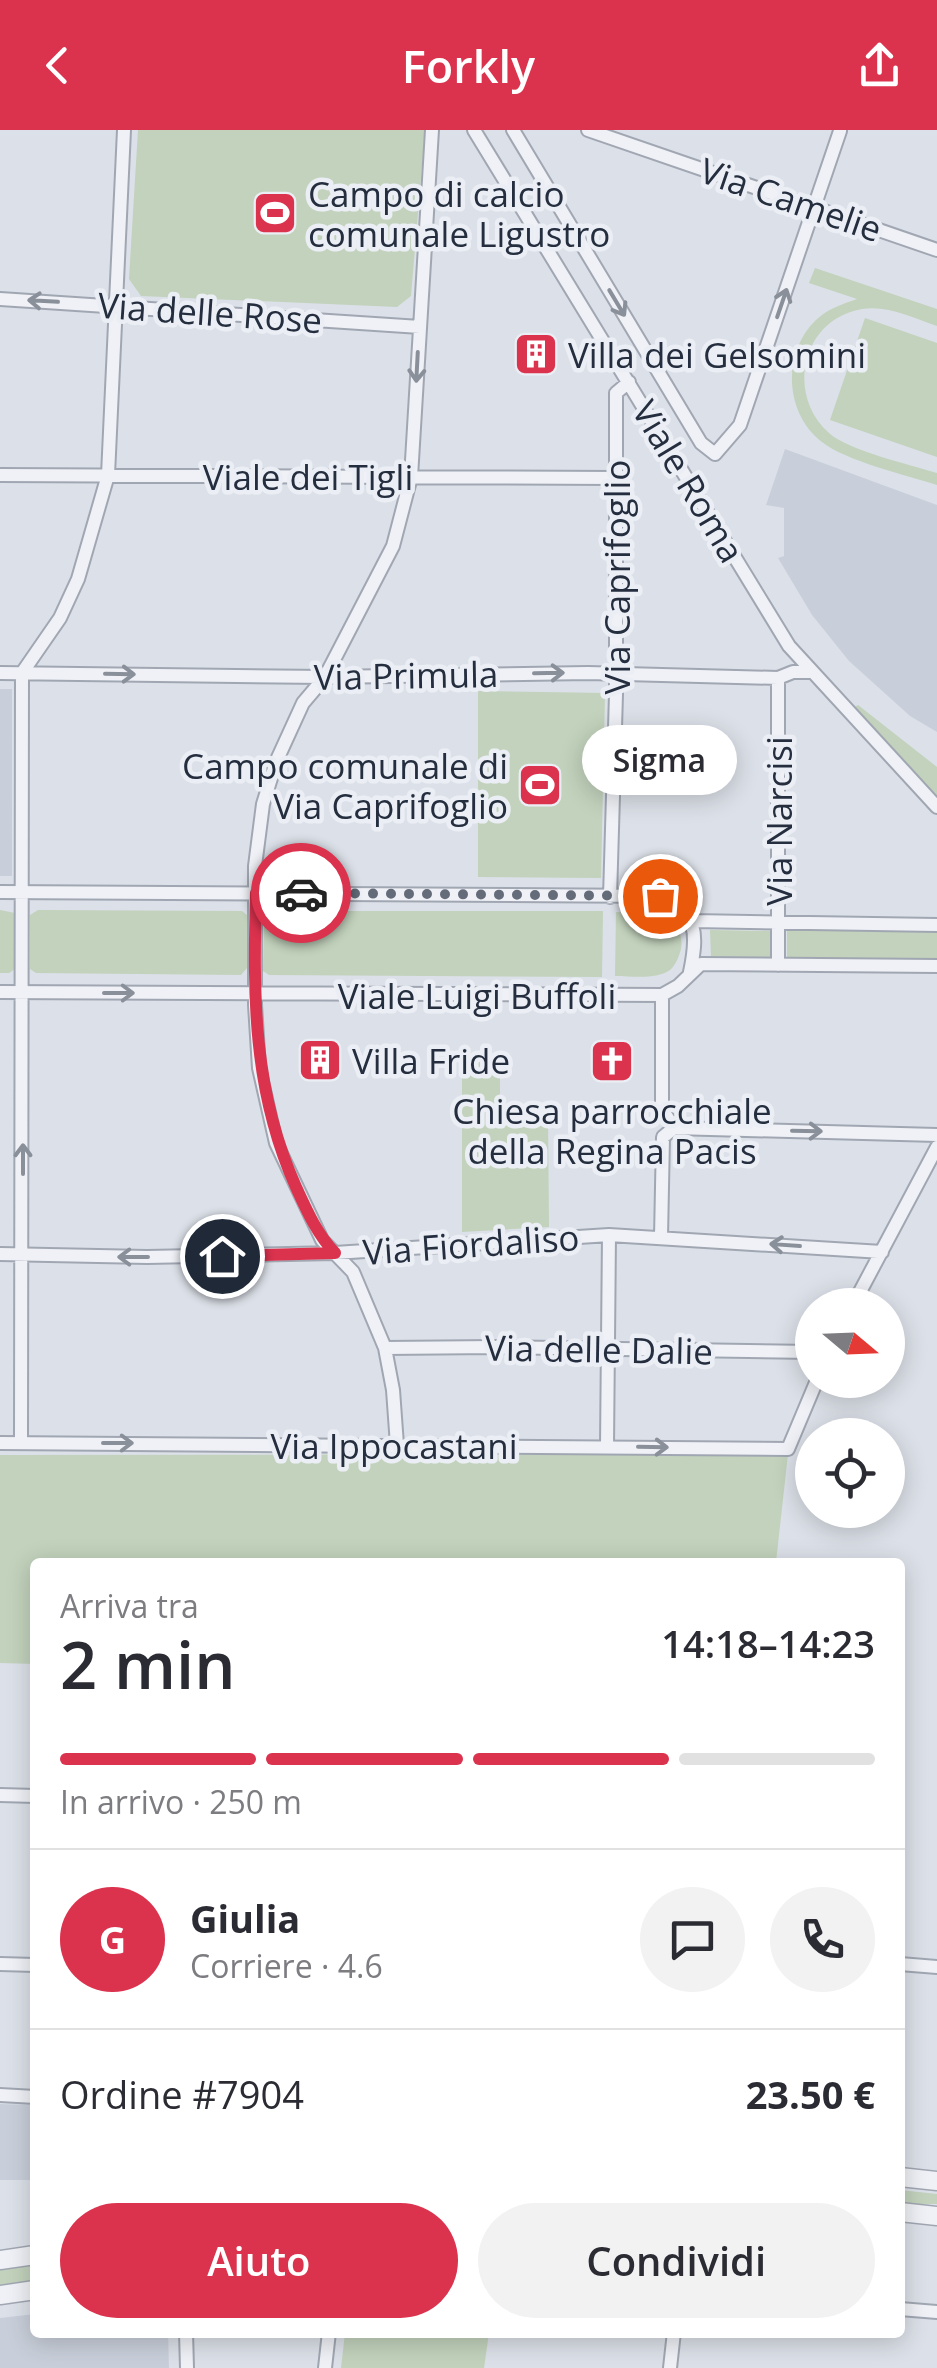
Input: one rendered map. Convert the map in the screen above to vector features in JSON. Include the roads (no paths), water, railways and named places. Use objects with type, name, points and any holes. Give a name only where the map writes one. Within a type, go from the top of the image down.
[{"type":"street","points":[[21,1443],[22,673],[60,618],[78,579],[108,475],[124,130]]},
{"type":"street","points":[[397,1445],[394,1390],[385,1348],[353,1272],[322,1240],[276,1143],[259,1068],[256,893],[258,831],[276,762],[303,704],[326,677],[393,546],[410,477],[432,130]]},
{"type":"street","name":"Viale Roma","points":[[474,130],[790,646],[937,807]]},
{"type":"street","name":"Viale Roma","points":[[512,130],[701,443],[715,454],[740,425],[814,205]]},
{"type":"street","name":"Via Camelie","points":[[588,130],[937,250]]},
{"type":"street","points":[[814,205],[840,132]]},
{"type":"street","name":"Via delle Rose","points":[[0,299],[420,327]]},
{"type":"street","name":"Via Caprifoglio","points":[[610,897],[616,674],[616,393],[629,382]]},
{"type":"street","name":"Viale dei Tigli","points":[[0,475],[616,478]]},
{"type":"street","name":"Via Primula","points":[[0,673],[778,678],[792,672],[811,672]]},
{"type":"street","name":"Via Narcisi","points":[[778,678],[778,964]]},
{"type":"street","points":[[0,892],[660,896],[688,913],[693,921],[695,946],[690,972]]},
{"type":"street","points":[[693,921],[937,925]]},
{"type":"street","name":"Viale Luigi Buffoli","points":[[0,992],[662,995],[701,964],[937,966]]},
{"type":"street","points":[[662,995],[662,1109],[674,1128]]},
{"type":"street","points":[[660,1236],[663,1137],[674,1128],[937,1135]]},
{"type":"street","points":[[862,1288],[937,1147]]},
{"type":"street","points":[[607,1446],[609,1234]]},
{"type":"street","name":"Via Fiordaliso","points":[[0,1254],[335,1253],[609,1234],[882,1252]]},
{"type":"street","name":"Via delle Dalie","points":[[385,1348],[795,1352]]},
{"type":"street","name":"Via Ippocastani","points":[[0,1443],[788,1448],[809,1398]]},
{"type":"street","points":[[0,1795],[30,1796]]},
{"type":"street","points":[[0,1964],[30,1964]]},
{"type":"street","points":[[905,1964],[937,1967]]},
{"type":"street","points":[[0,2095],[30,2097]]},
{"type":"street","points":[[905,2178],[937,2181]]},
{"type":"street","points":[[905,2213],[937,2216]]},
{"type":"street","points":[[0,2260],[30,2256]]},
{"type":"street","points":[[0,2294],[30,2291]]},
{"type":"street","points":[[905,2309],[937,2312]]},
{"type":"street","points":[[186,2338],[187,2368]]},
{"type":"street","points":[[325,2368],[328,2338]]},
{"type":"street","points":[[670,2368],[673,2338]]},
{"type":"place","name":"Campo di calcio comunale Ligustro","points":[[275,213]]},
{"type":"place","name":"Villa dei Gelsomini","points":[[536,354]]},
{"type":"place","name":"Campo comunale di Via Caprifoglio","points":[[540,785]]},
{"type":"place","name":"Sigma","points":[[660,896]]},
{"type":"place","name":"Villa Fride","points":[[320,1060]]},
{"type":"place","name":"Chiesa parrocchiale della Regina Pacis","points":[[612,1061]]}]
